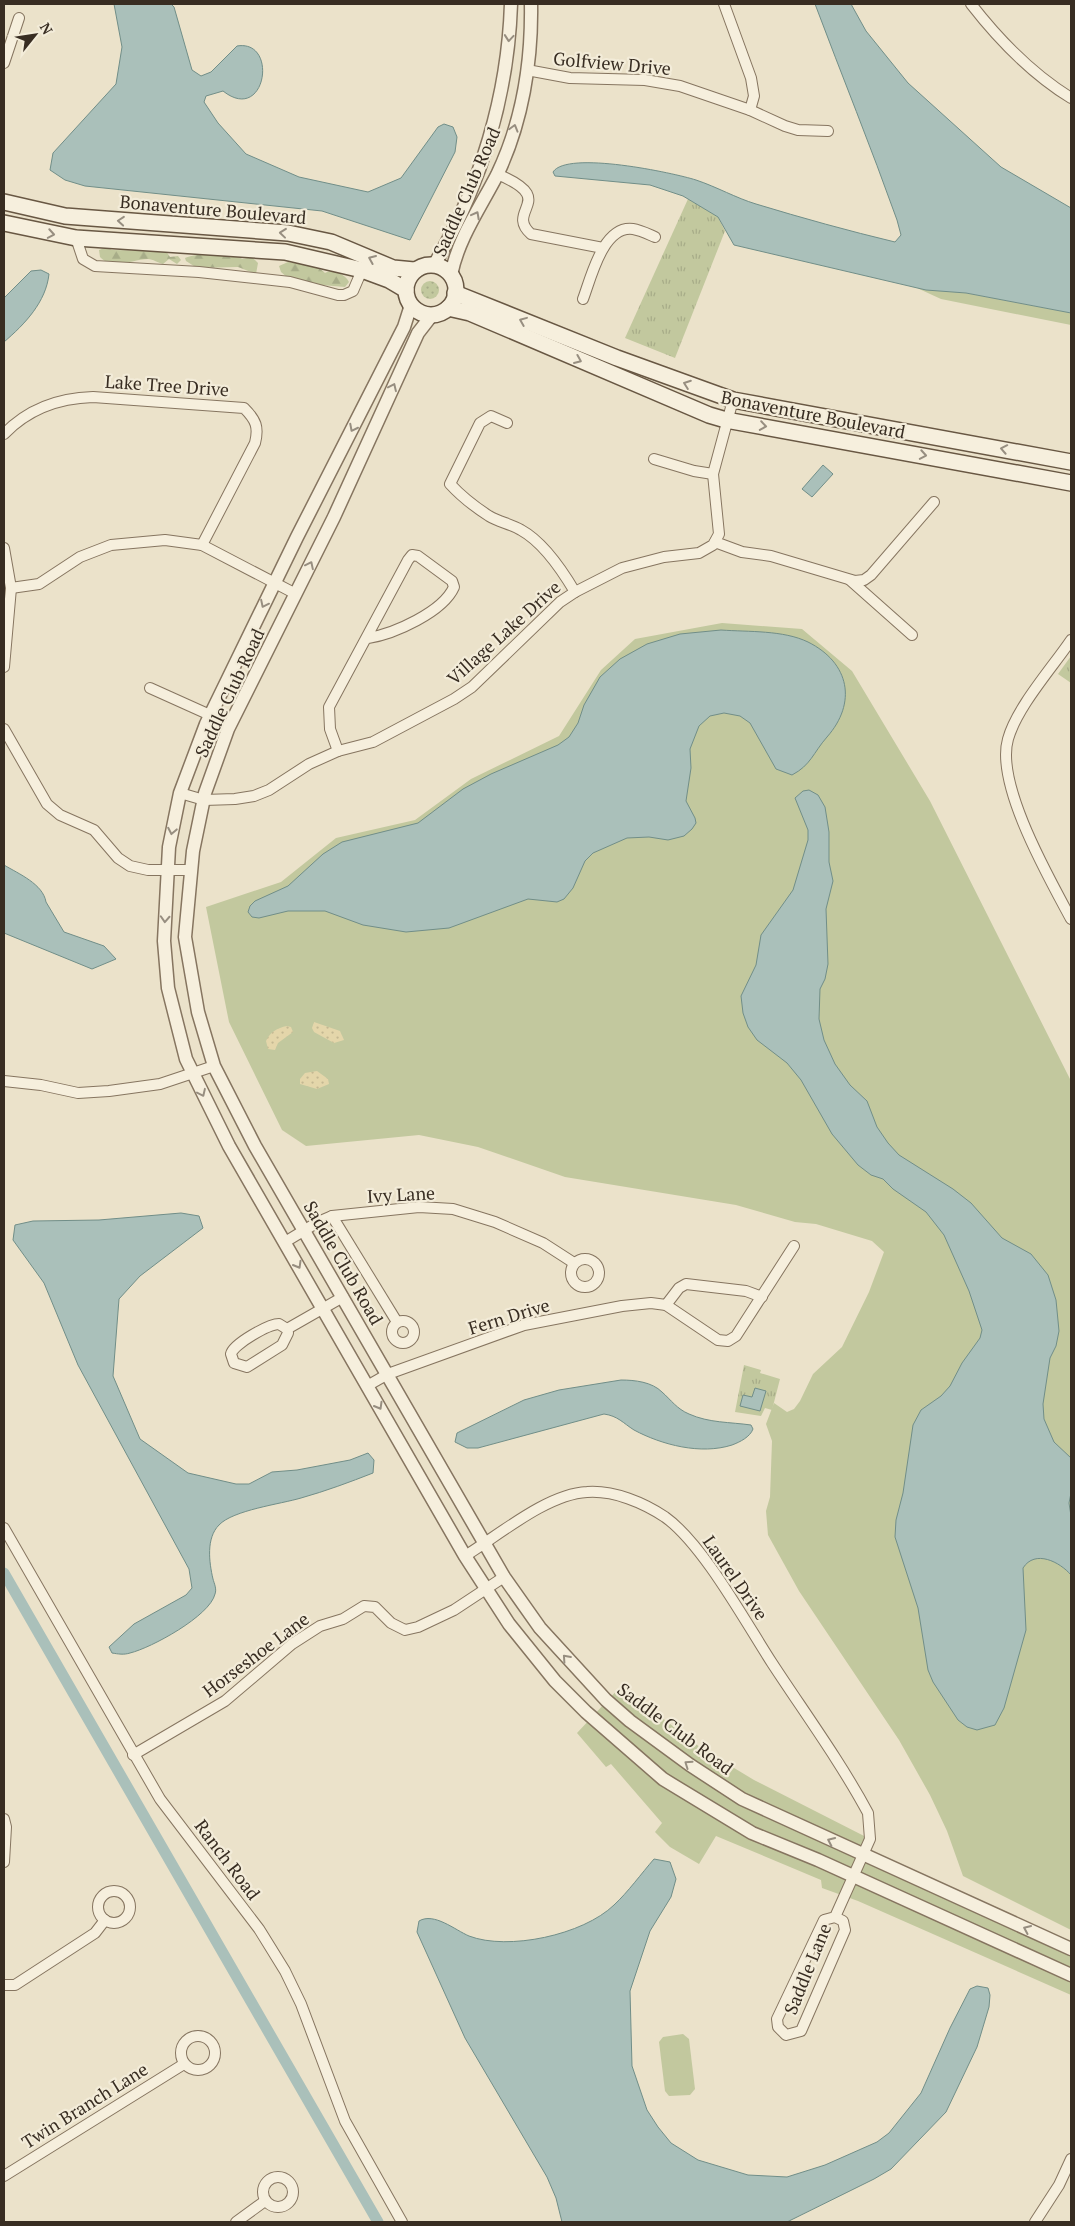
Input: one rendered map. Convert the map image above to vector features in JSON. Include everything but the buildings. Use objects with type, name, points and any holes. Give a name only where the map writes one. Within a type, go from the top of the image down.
[{"type":"main road","name":"Bonaventure Boulevard","points":[[4,202],[65,216],[288,233],[331,242],[394,268],[414,270]]},
{"type":"main road","name":"Bonaventure Boulevard","points":[[4,223],[76,238],[285,252],[362,270],[389,280],[406,290]]},
{"type":"main road","points":[[434,265],[451,275],[456,293],[448,308],[432,315],[422,313],[411,305],[406,290],[407,282],[414,270],[434,265]]},
{"type":"main road","name":"Bonaventure Boulevard","points":[[456,293],[617,358],[733,400],[1071,462]]},
{"type":"main road","name":"Bonaventure Boulevard","points":[[448,308],[470,313],[700,411],[726,420],[1071,483]]},
{"type":"street","name":"Saddle Club Road","points":[[434,265],[477,177],[496,117],[510,38],[511,4]]},
{"type":"street","name":"Saddle Club Road","points":[[451,275],[456,253],[508,149],[525,88],[531,4]]},
{"type":"street","points":[[724,4],[751,78],[754,96],[750,110]]},
{"type":"street","points":[[972,4],[986,22],[1027,64],[1071,98]]},
{"type":"street","points":[[4,63],[19,18]]},
{"type":"street","points":[[505,72],[527,70]]},
{"type":"street","name":"Golfview Drive","points":[[527,70],[570,78],[645,80],[680,86],[750,110],[785,126],[798,130],[828,132]]},
{"type":"street","points":[[497,174],[516,182],[528,193],[529,201],[523,220],[525,227],[531,234],[603,248]]},
{"type":"street","points":[[583,299],[603,248],[614,234],[628,229],[655,237]]},
{"type":"street","points":[[76,238],[84,259],[95,266],[199,272],[290,282],[338,295],[344,295],[353,291],[362,270]]},
{"type":"street","name":"Saddle Club Road","points":[[411,305],[404,326],[274,583],[210,715],[180,793],[169,847],[164,941],[168,988],[178,1034],[192,1073],[229,1146],[464,1556],[530,1653],[555,1681],[586,1712],[663,1779],[752,1833],[854,1876],[1071,1975]]},
{"type":"street","name":"Saddle Club Road","points":[[432,315],[418,333],[334,517],[228,729],[204,800],[193,851],[185,937],[198,1012],[214,1066],[255,1146],[504,1578],[540,1628],[606,1700],[630,1721],[690,1765],[742,1799],[1071,1949]]},
{"type":"street","name":"Lake Tree Drive","points":[[4,434],[30,413],[45,405],[72,398],[93,397],[244,408],[254,418],[258,430],[255,444],[202,545]]},
{"type":"street","points":[[733,400],[726,420],[713,474],[720,526],[715,542],[742,552],[771,556],[850,580],[860,581],[871,575],[934,502]]},
{"type":"street","points":[[507,423],[491,416],[480,423],[450,484],[490,516],[522,530],[535,540],[566,577],[575,592]]},
{"type":"street","points":[[654,459],[694,472],[713,474]]},
{"type":"street","points":[[11,588],[39,584],[80,557],[111,545],[165,540],[202,545],[296,594]]},
{"type":"street","name":"Village Lake Drive","points":[[180,793],[204,800],[254,796],[269,790],[309,764],[338,751],[373,742],[454,699],[483,677],[560,602],[575,592],[622,568],[664,557],[699,553],[715,542]]},
{"type":"street","points":[[4,548],[11,588],[4,667]]},
{"type":"street","points":[[338,751],[330,730],[329,708],[412,555],[418,556],[452,581],[454,587],[452,593],[423,616],[400,629],[368,638]]},
{"type":"street","points":[[850,580],[912,635]]},
{"type":"street","points":[[1071,640],[1017,718],[1008,737],[1004,755],[1014,799],[1053,885],[1071,919]]},
{"type":"street","name":"Saddle Club Road","points":[[150,688],[210,715]]},
{"type":"street","points":[[4,729],[47,804],[60,815],[94,830],[118,858],[130,866],[148,870],[191,870]]},
{"type":"street","points":[[4,1081],[41,1085],[78,1093],[160,1084],[214,1066]]},
{"type":"street","name":"Ivy Lane","points":[[285,1242],[332,1216],[419,1207],[453,1209],[495,1222],[543,1243],[574,1263]]},
{"type":"street","points":[[332,1216],[397,1322]]},
{"type":"street","points":[[762,1297],[746,1291],[686,1284],[679,1288],[666,1305],[718,1340],[728,1341],[736,1336],[762,1297],[794,1246]]},
{"type":"street","points":[[287,1329],[343,1296]]},
{"type":"street","name":"Fern Drive","points":[[367,1386],[388,1374],[524,1325],[622,1306],[651,1303],[666,1305]]},
{"type":"street","points":[[279,1324],[287,1329],[287,1338],[282,1346],[250,1366],[238,1366],[231,1358],[234,1347],[271,1325],[279,1324]]},
{"type":"street","name":"Laurel Drive","points":[[464,1556],[562,1497],[588,1492],[614,1494],[642,1504],[666,1518],[693,1545],[727,1593],[861,1801],[870,1825],[870,1839],[863,1855]]},
{"type":"street","name":"Ranch Road","points":[[4,1528],[160,1799],[259,1929],[286,1970],[308,2022],[345,2122],[402,2222]]},
{"type":"street","name":"Horseshoe Lane","points":[[133,1755],[225,1701],[292,1644],[320,1626],[343,1618],[364,1606],[375,1607],[391,1623],[405,1630],[418,1627],[454,1610],[504,1578]]},
{"type":"street","points":[[4,1819],[6,1827],[4,1862]]},
{"type":"street","name":"Saddle Lane","points":[[835,1917],[843,1921],[845,1930],[801,2031],[786,2035],[778,2027],[777,2019],[824,1920],[835,1917],[863,1855]]},
{"type":"street","points":[[4,1985],[15,1985],[95,1933],[105,1920]]},
{"type":"street","name":"Twin Branch Lane","points":[[4,2176],[184,2064]]},
{"type":"street","points":[[1035,2222],[1059,2185],[1071,2159]]},
{"type":"street","points":[[236,2222],[265,2200]]},
{"type":"green space","points":[[688,199],[718,217],[725,231],[675,358],[625,338]]},
{"type":"green space","points":[[107,247],[112,250],[166,251],[170,257],[178,256],[181,260],[177,264],[169,259],[163,264],[148,259],[117,264],[111,263],[100,257],[99,250]]},
{"type":"green space","points":[[209,253],[239,256],[242,259],[252,257],[258,263],[256,274],[238,267],[197,268],[186,261],[185,258]]},
{"type":"green space","points":[[288,262],[312,265],[325,273],[338,273],[349,282],[345,287],[310,284],[296,278],[288,278],[281,272],[279,266]]},
{"type":"green space","points":[[430,281],[436,284],[439,290],[436,296],[430,299],[424,296],[421,290],[424,284]]},
{"type":"green space","points":[[917,288],[966,293],[1071,313],[1071,325],[941,299]]},
{"type":"green space","points":[[722,623],[802,629],[852,671],[930,801],[1071,1081],[1071,1930],[963,1876],[947,1831],[930,1795],[899,1740],[799,1591],[768,1535],[766,1511],[770,1497],[772,1441],[766,1424],[774,1403],[787,1412],[794,1409],[813,1374],[842,1347],[869,1292],[884,1252],[872,1241],[816,1224],[795,1222],[736,1205],[565,1177],[478,1147],[419,1135],[306,1146],[282,1130],[229,1022],[206,907],[281,882],[336,838],[415,820],[471,779],[559,736],[601,670],[635,639]]},
{"type":"green space","points":[[1071,656],[1071,683],[1058,674]]},
{"type":"green space","points":[[744,1365],[761,1370],[760,1373],[780,1379],[772,1410],[765,1408],[761,1416],[735,1412]]},
{"type":"green space","points":[[621,1686],[701,1748],[754,1780],[870,1839],[863,1855],[1071,1949],[1071,1995],[858,1901],[822,1888],[821,1880],[716,1836],[699,1864],[670,1847],[655,1832],[662,1823],[611,1764],[606,1767],[577,1733]]},
{"type":"green space","points":[[683,2034],[689,2039],[695,2089],[690,2095],[669,2096],[665,2091],[659,2042],[663,2037]]},
{"type":"sand","points":[[314,1022],[340,1031],[344,1040],[334,1043],[314,1032],[312,1028]]},
{"type":"sand","points":[[287,1026],[291,1027],[293,1032],[278,1043],[275,1050],[268,1049],[266,1041],[270,1035],[277,1029]]},
{"type":"sand","points":[[317,1071],[328,1079],[329,1084],[317,1089],[300,1084],[300,1079],[305,1073]]},
{"type":"water","points":[[114,4],[171,4],[174,7],[192,70],[201,76],[211,72],[237,46],[250,47],[259,55],[262,66],[262,79],[257,90],[249,97],[238,99],[223,91],[206,96],[204,102],[218,123],[246,154],[299,177],[368,192],[401,178],[438,127],[444,124],[453,127],[457,137],[455,152],[410,240],[322,211],[85,186],[65,180],[50,170],[53,153],[116,84],[122,47]]},
{"type":"water","points":[[815,4],[851,4],[866,31],[908,83],[1001,167],[1071,208],[1071,313],[966,293],[926,290],[734,245],[718,217],[683,196],[650,185],[555,176],[553,172],[562,166],[578,163],[622,165],[666,173],[696,180],[756,204],[895,242],[901,235],[897,220]]},
{"type":"water","points":[[41,270],[49,274],[44,294],[27,320],[4,342],[4,298],[31,271]]},
{"type":"water","points":[[823,465],[833,474],[812,497],[802,489]]},
{"type":"water","points":[[721,630],[766,632],[798,638],[822,651],[833,661],[840,672],[845,685],[845,698],[843,711],[837,724],[808,763],[792,775],[776,769],[750,723],[740,716],[724,713],[710,716],[699,726],[690,749],[691,768],[686,801],[695,818],[696,823],[692,829],[684,836],[668,840],[649,837],[627,838],[593,853],[585,861],[573,888],[564,899],[557,902],[528,899],[449,928],[406,932],[363,925],[325,911],[288,911],[259,918],[252,917],[248,912],[250,906],[255,901],[288,886],[323,854],[342,842],[418,823],[463,789],[491,774],[558,745],[569,737],[578,723],[584,705],[600,677],[620,659],[647,644],[680,634]]},
{"type":"water","points":[[809,790],[818,795],[825,807],[829,832],[829,862],[833,881],[826,909],[828,964],[825,979],[820,989],[819,1019],[824,1040],[835,1064],[850,1085],[867,1101],[877,1127],[899,1155],[953,1189],[971,1203],[1002,1238],[1031,1254],[1048,1275],[1056,1300],[1059,1331],[1056,1346],[1050,1358],[1043,1404],[1044,1419],[1054,1442],[1071,1458],[1071,1493],[1069,1503],[1071,1516],[1071,1575],[1054,1562],[1041,1558],[1028,1562],[1023,1568],[1026,1630],[1004,1708],[995,1725],[977,1730],[967,1727],[958,1720],[933,1682],[928,1670],[918,1608],[895,1537],[896,1520],[903,1493],[913,1425],[921,1410],[941,1396],[950,1386],[962,1363],[980,1338],[982,1330],[969,1291],[944,1235],[926,1212],[893,1189],[883,1179],[871,1175],[858,1165],[832,1134],[801,1080],[787,1063],[757,1040],[748,1027],[743,1013],[741,996],[756,965],[761,935],[793,890],[808,840],[808,830],[795,798],[803,791]]},
{"type":"water","points":[[4,865],[30,880],[40,890],[64,932],[104,946],[116,959],[92,969],[4,933]]},
{"type":"water","points":[[181,1213],[199,1216],[203,1228],[140,1276],[119,1299],[113,1376],[140,1439],[188,1473],[236,1484],[249,1484],[272,1472],[297,1470],[350,1460],[368,1453],[374,1460],[373,1473],[320,1492],[246,1511],[226,1520],[215,1530],[210,1543],[210,1565],[216,1590],[211,1603],[203,1612],[165,1638],[130,1653],[112,1653],[109,1647],[134,1624],[186,1595],[192,1588],[189,1569],[78,1365],[44,1283],[13,1240],[15,1225],[33,1221],[99,1220]]},
{"type":"water","points":[[621,1380],[637,1381],[653,1386],[681,1410],[689,1414],[712,1421],[751,1425],[752,1432],[741,1441],[732,1445],[720,1448],[695,1449],[657,1440],[634,1430],[617,1418],[604,1414],[478,1448],[467,1448],[455,1442],[457,1433],[524,1400],[559,1390]]},
{"type":"water","points":[[755,1388],[766,1391],[760,1411],[740,1406],[743,1395],[752,1397]]},
{"type":"water","points":[[654,1859],[670,1862],[676,1879],[671,1897],[650,1931],[630,1991],[632,2066],[647,2110],[658,2127],[671,2143],[698,2160],[748,2175],[787,2177],[825,2165],[877,2142],[889,2133],[921,2093],[970,1989],[977,1986],[988,1988],[990,1995],[989,2007],[977,2047],[946,2112],[891,2169],[787,2222],[562,2222],[556,2198],[547,2177],[465,2038],[417,1932],[419,1921],[425,1919],[438,1920],[469,1936],[504,1942],[524,1941],[565,1932],[584,1925],[614,1905]]},
{"type":"waterway","points":[[4,1573],[378,2222]]}]
